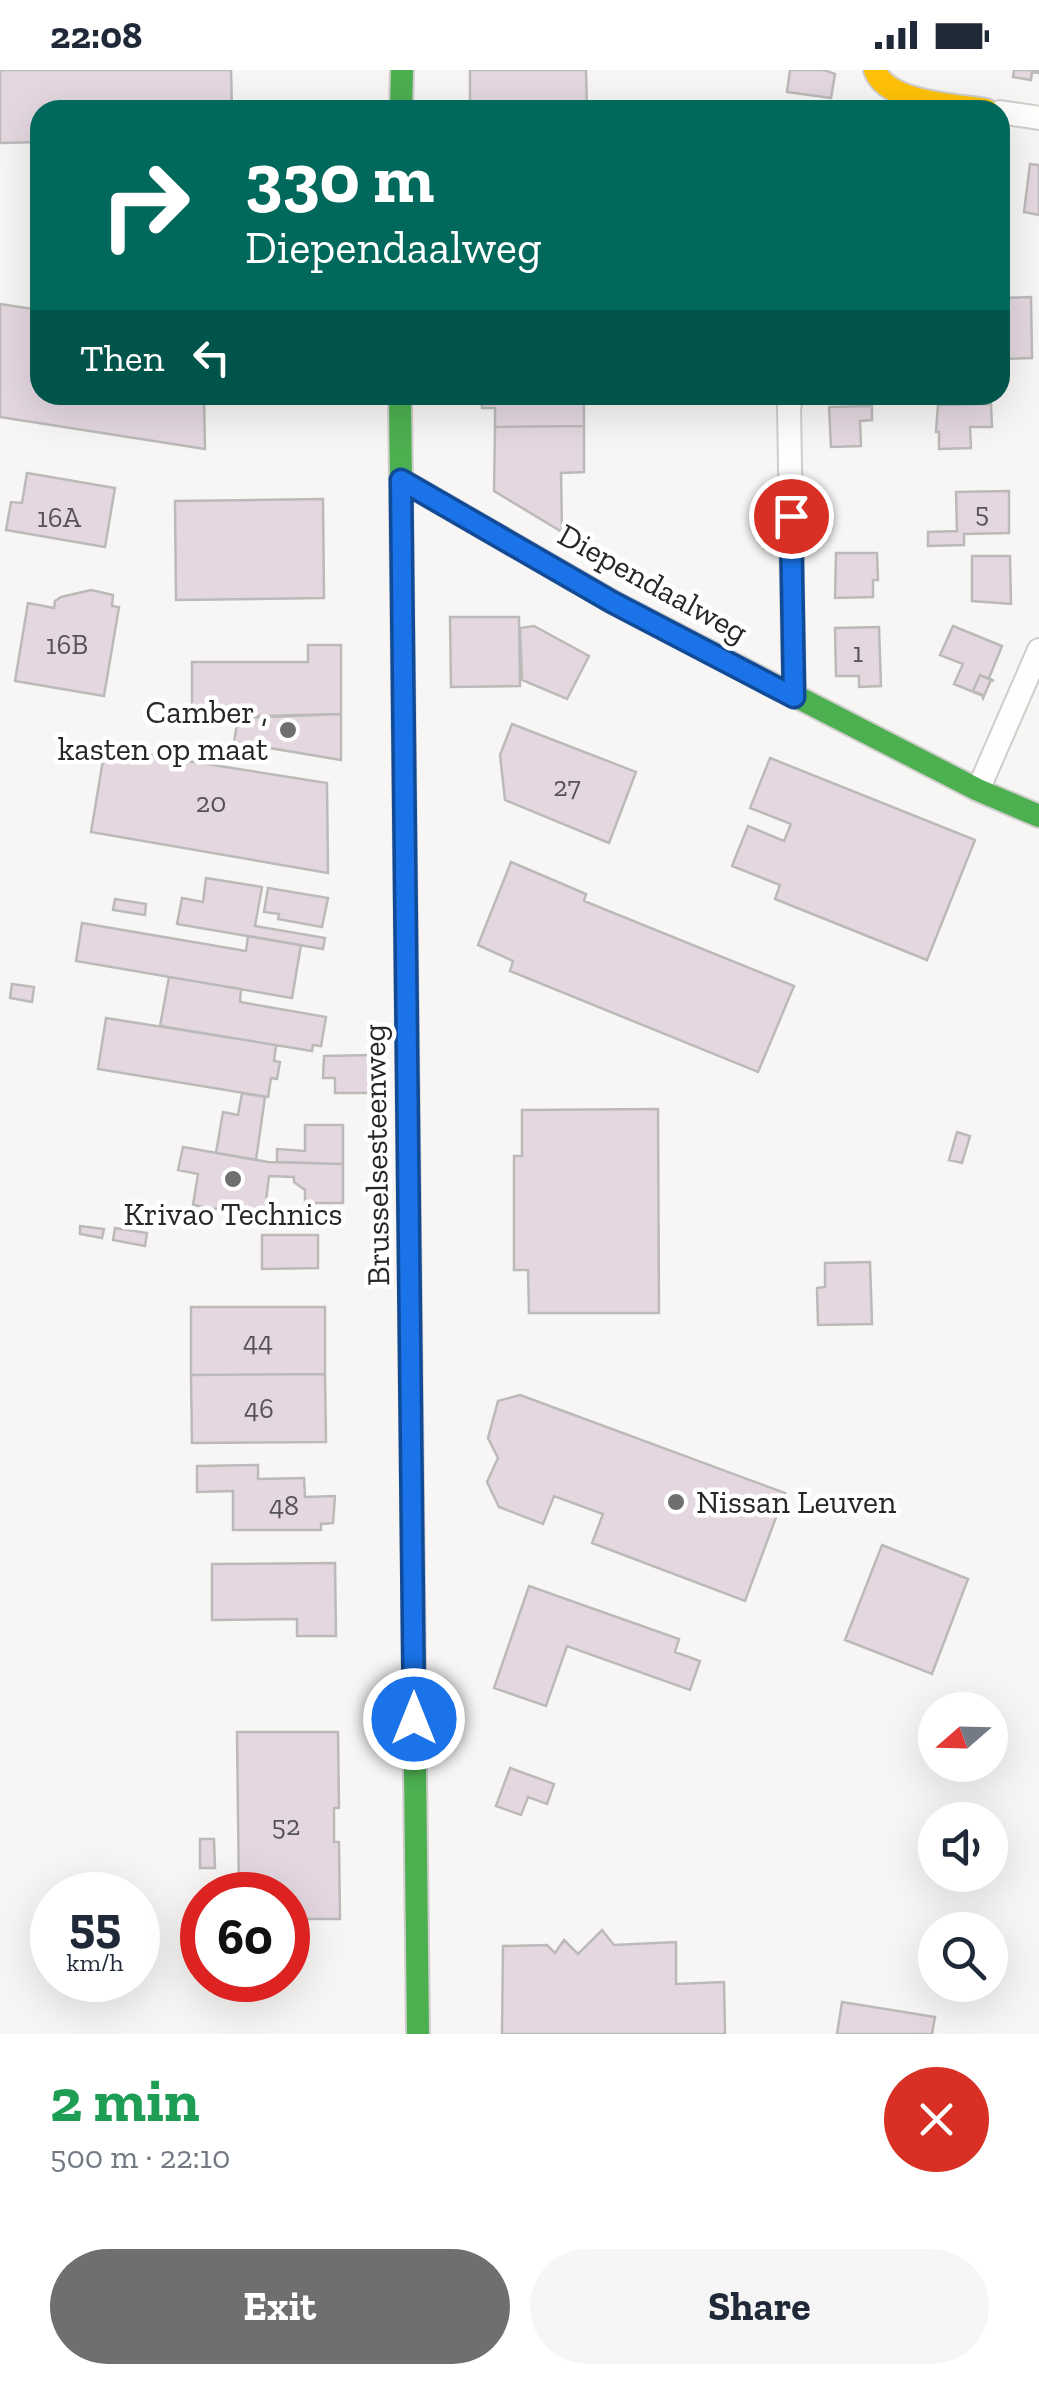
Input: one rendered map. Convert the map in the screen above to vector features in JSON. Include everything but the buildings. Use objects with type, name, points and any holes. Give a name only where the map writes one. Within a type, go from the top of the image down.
[{"type":"main road","points":[[401,100],[402,70]]},
{"type":"main road","points":[[875,70],[878,80],[906,98],[919,100]]},
{"type":"main road","name":"Brusselsesteenweg","points":[[400,405],[418,2034]]},
{"type":"main road","name":"Diependaalweg","points":[[401,480],[612,602],[978,790],[1039,816]]},
{"type":"street","points":[[1010,114],[1039,118]]},
{"type":"street","points":[[789,405],[794,697]]},
{"type":"street","points":[[978,790],[1039,650]]},
{"type":"traffic: fast","points":[[401,100],[402,70]]},
{"type":"traffic: fast","points":[[400,405],[409,1228]]},
{"type":"traffic: fast","points":[[675,634],[978,790],[1039,816]]},
{"type":"traffic: fast","points":[[414,1677],[418,2034]]},
{"type":"traffic: slow","points":[[875,70],[893,89],[924,100]]},
{"type":"traffic: slow","points":[[409,1228],[414,1677]]},
{"type":"traffic: jam","points":[[401,480],[675,634]]},
{"type":"place","name":"Camber , kasten op maat","points":[[288,730]]},
{"type":"place","name":"Krivao Technics","points":[[233,1179]]},
{"type":"place","name":"Nissan Leuven","points":[[676,1502]]},
{"type":"route","points":[[414,1719],[401,480],[612,602],[794,697],[791,516]]}]
